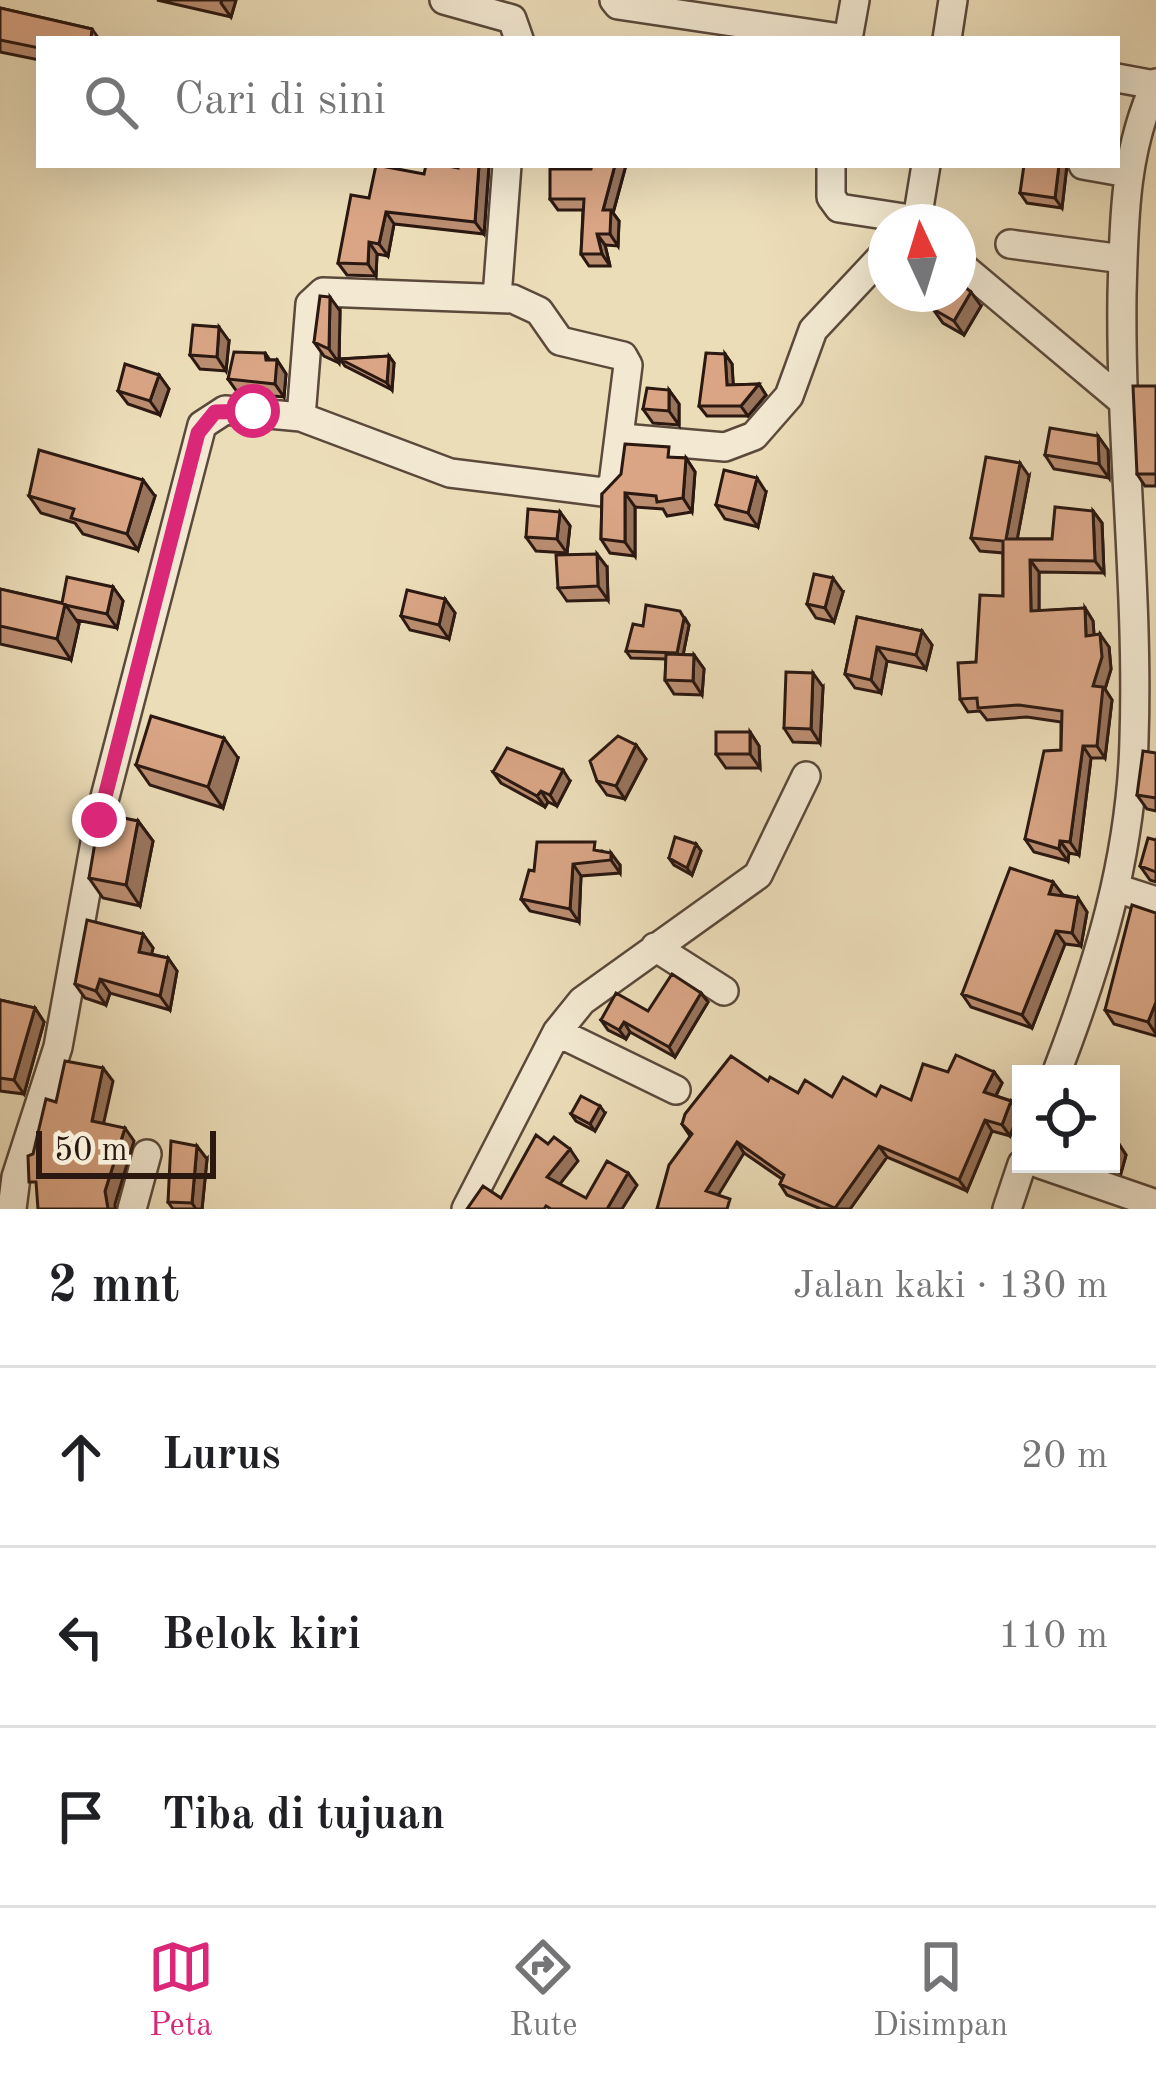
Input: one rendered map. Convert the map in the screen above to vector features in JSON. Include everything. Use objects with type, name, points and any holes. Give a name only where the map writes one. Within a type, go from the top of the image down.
[{"type":"street","points":[[443,0],[498,6],[518,24],[520,36]]},
{"type":"street","points":[[614,0],[618,5],[828,36]]},
{"type":"street","points":[[848,36],[854,0]]},
{"type":"street","points":[[947,36],[953,0]]},
{"type":"street","points":[[1059,1065],[1119,889],[1135,740],[1120,399],[1123,259],[1128,173],[1137,121],[1156,84],[1120,78]]},
{"type":"street","points":[[497,297],[507,168]]},
{"type":"street","points":[[831,168],[831,197],[839,208],[917,220],[926,168]]},
{"type":"street","points":[[1100,168],[1128,173]]},
{"type":"street","points":[[1010,244],[1123,259]]},
{"type":"street","points":[[622,438],[725,447],[754,436],[789,396],[813,330],[868,271]]},
{"type":"street","points":[[976,278],[1120,399]]},
{"type":"street","points":[[12,1209],[16,1177],[58,1047],[99,820],[198,433],[208,417],[226,410],[301,417],[450,473],[599,492],[613,484],[628,370],[623,356],[560,341],[538,311],[497,297],[319,293],[310,304],[301,417]]},
{"type":"street","points":[[466,1209],[557,1032],[583,1001],[758,875],[806,776]]},
{"type":"street","points":[[1119,889],[1156,901]]},
{"type":"street","points":[[655,947],[724,991]]},
{"type":"street","points":[[557,1032],[676,1090]]},
{"type":"street","points":[[132,1209],[146,1154]]},
{"type":"street","points":[[1006,1209],[1019,1173]]},
{"type":"street","points":[[1066,1173],[1156,1204]]},
{"type":"building","points":[[0,8],[92,29],[91,36],[36,36],[36,47],[0,40]]},
{"type":"building","points":[[375,168],[424,174],[425,168],[479,168],[475,222],[386,212],[379,244],[369,242],[368,264],[338,263],[351,195],[369,198]]},
{"type":"building","points":[[614,168],[603,210],[611,210],[610,234],[597,234],[602,254],[581,254],[584,199],[550,199],[550,169]]},
{"type":"building","points":[[1024,168],[1059,168],[1055,198],[1020,193]]},
{"type":"building","points":[[320,296],[330,297],[329,349],[314,342]]},
{"type":"building","points":[[938,312],[959,312],[954,321]]},
{"type":"building","points":[[193,325],[219,327],[217,357],[190,355]]},
{"type":"building","points":[[234,352],[265,353],[266,360],[277,360],[275,384],[228,379]]},
{"type":"building","points":[[706,353],[725,354],[727,385],[759,384],[741,406],[699,406]]},
{"type":"building","points":[[389,356],[387,383],[340,359]]},
{"type":"building","points":[[125,364],[159,375],[150,401],[118,391]]},
{"type":"building","points":[[1133,386],[1156,386],[1156,474],[1137,474]]},
{"type":"building","points":[[647,388],[669,390],[669,411],[643,409]]},
{"type":"building","points":[[1050,428],[1098,436],[1099,464],[1045,455]]},
{"type":"building","points":[[625,444],[669,447],[668,457],[686,458],[683,498],[657,502],[656,496],[625,493],[625,542],[601,539],[602,494],[621,474]]},
{"type":"building","points":[[39,450],[143,480],[127,534],[71,518],[74,509],[29,496]]},
{"type":"building","points":[[986,457],[1020,463],[1006,539],[1052,539],[1055,507],[1093,511],[1095,561],[1030,560],[1031,611],[1085,608],[1086,636],[1100,634],[1102,657],[1093,686],[1103,687],[1097,746],[1083,746],[1070,842],[1060,841],[1059,849],[1025,839],[1044,751],[1061,750],[1062,711],[1019,705],[978,708],[977,698],[960,699],[958,663],[976,662],[980,595],[1003,596],[1003,541],[971,538]]},
{"type":"building","points":[[724,470],[757,478],[748,513],[716,505]]},
{"type":"building","points":[[528,509],[560,512],[557,539],[526,537]]},
{"type":"building","points":[[597,554],[598,586],[558,588],[556,555]]},
{"type":"building","points":[[814,574],[833,578],[825,608],[807,604]]},
{"type":"building","points":[[67,577],[113,587],[107,614],[62,603]]},
{"type":"building","points":[[0,589],[65,604],[57,639],[0,626]]},
{"type":"building","points":[[407,590],[445,599],[439,625],[401,616]]},
{"type":"building","points":[[646,605],[680,611],[684,618],[677,653],[626,651],[633,624],[643,626]]},
{"type":"building","points":[[857,617],[922,631],[916,655],[877,647],[871,680],[845,674]]},
{"type":"building","points":[[666,654],[694,655],[693,681],[665,680]]},
{"type":"building","points":[[786,672],[813,673],[811,729],[784,728]]},
{"type":"building","points":[[151,716],[224,738],[208,787],[136,765]]},
{"type":"building","points":[[716,732],[750,732],[750,754],[716,754]]},
{"type":"building","points":[[618,736],[636,745],[616,786],[597,781],[590,761]]},
{"type":"building","points":[[507,748],[563,770],[550,795],[541,791],[537,796],[493,772]]},
{"type":"building","points":[[1143,751],[1156,753],[1156,798],[1137,795]]},
{"type":"building","points":[[100,813],[138,821],[126,885],[89,878]]},
{"type":"building","points":[[675,837],[696,844],[687,868],[669,858]]},
{"type":"building","points":[[1148,838],[1156,840],[1156,872],[1140,866]]},
{"type":"building","points":[[537,842],[595,842],[594,850],[611,853],[611,860],[573,864],[570,909],[521,899],[529,870],[534,871]]},
{"type":"building","points":[[1010,868],[1053,882],[1049,894],[1078,898],[1072,933],[1056,931],[1022,1015],[962,994]]},
{"type":"building","points":[[1132,905],[1156,913],[1156,1002],[1148,1022],[1105,1010]]},
{"type":"building","points":[[87,920],[143,934],[139,952],[168,958],[160,996],[100,979],[96,991],[75,984]]},
{"type":"building","points":[[672,974],[701,993],[669,1047],[624,1022],[619,1030],[601,1020],[616,993],[648,1011]]},
{"type":"building","points":[[0,1000],[35,1008],[14,1080],[0,1078]]},
{"type":"building","points":[[956,1055],[994,1072],[984,1092],[1011,1101],[1002,1125],[985,1120],[959,1180],[879,1146],[835,1208],[780,1184],[784,1175],[737,1142],[706,1191],[730,1199],[727,1209],[657,1209],[669,1165],[692,1134],[682,1124],[685,1114],[731,1056],[768,1081],[770,1077],[798,1093],[805,1080],[832,1097],[843,1077],[876,1096],[881,1086],[911,1100],[923,1064],[948,1072]]},
{"type":"building","points":[[65,1061],[103,1068],[92,1121],[125,1128],[105,1191],[108,1209],[38,1209],[36,1182],[29,1182],[28,1156],[33,1154],[46,1099],[56,1102]]},
{"type":"building","points":[[581,1096],[600,1106],[590,1124],[571,1114]]},
{"type":"building","points":[[536,1135],[548,1144],[554,1137],[570,1149],[547,1177],[586,1198],[607,1161],[628,1173],[607,1209],[467,1209],[483,1186],[501,1198]]},
{"type":"building","points":[[171,1141],[197,1146],[192,1203],[168,1202]]},
{"type":"route","points":[[99,820],[198,433],[215,412],[253,411]]}]
